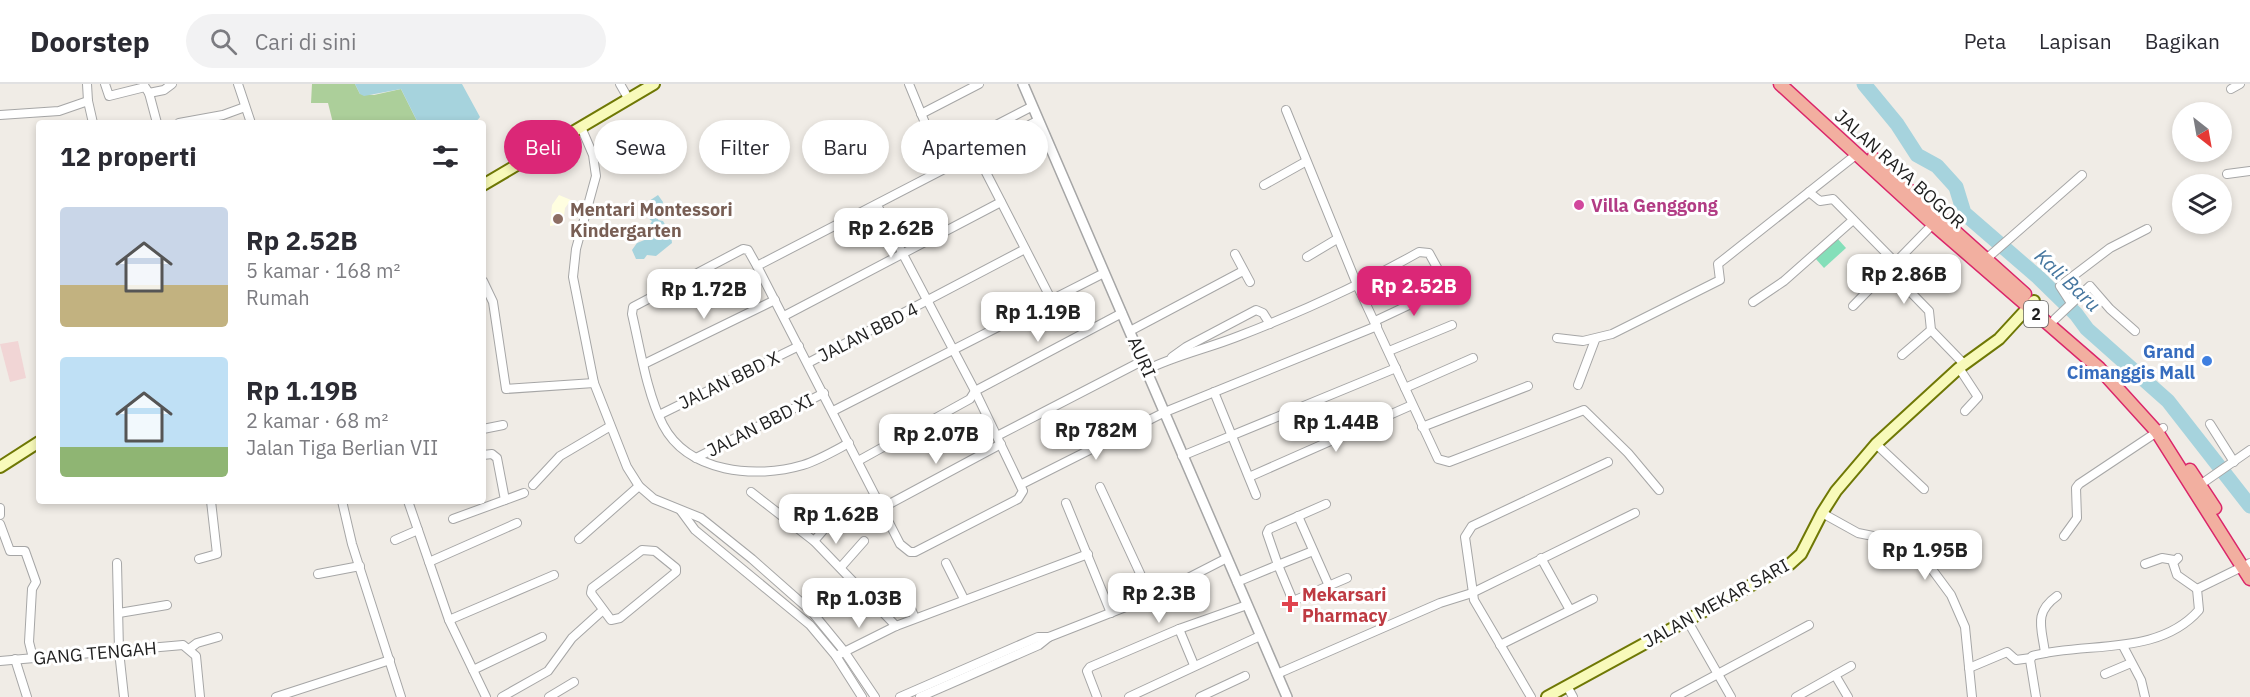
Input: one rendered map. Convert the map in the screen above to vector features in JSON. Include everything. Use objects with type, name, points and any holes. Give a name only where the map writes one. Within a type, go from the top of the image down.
[{"type":"highway","name":"JALAN RAYA BOGOR","points":[[1780,84],[1933,224],[2032,305],[2160,430]]},
{"type":"highway","name":"JALAN RAYA BOGOR","points":[[1792,84],[1985,260],[1995,274]]},
{"type":"highway","name":"JALAN RAYA BOGOR","points":[[2032,305],[2059,315],[2105,363],[2160,430],[2201,484],[2248,564],[2250,579]]},
{"type":"main road","points":[[582,127],[654,84]]},
{"type":"main road","points":[[486,183],[504,173]]},
{"type":"main road","name":"JALAN MEKAR SARI","points":[[1547,697],[1790,564],[1801,554],[1822,513],[1876,444],[1961,366],[1999,339],[2032,305]]},
{"type":"main road","points":[[0,467],[36,444]]},
{"type":"street","points":[[87,84],[92,120]]},
{"type":"street","points":[[105,84],[109,96],[142,87],[150,93],[156,120]]},
{"type":"street","points":[[150,93],[164,90],[172,84]]},
{"type":"street","points":[[238,84],[250,120]]},
{"type":"street","points":[[620,84],[628,98]]},
{"type":"street","points":[[909,84],[938,150],[942,153],[1031,107]]},
{"type":"street","points":[[921,114],[979,84]]},
{"type":"street","name":"AURI","points":[[1023,84],[1037,120]]},
{"type":"street","points":[[2231,89],[2240,84]]},
{"type":"street","points":[[0,116],[59,111],[88,101]]},
{"type":"street","points":[[196,120],[224,115],[245,107]]},
{"type":"street","points":[[1286,110],[1305,162],[1358,287],[1438,459],[1445,463],[1584,410],[1628,453],[1659,490]]},
{"type":"street","points":[[582,130],[593,155],[596,176],[576,249],[573,277],[594,383],[609,427],[639,486],[662,504],[701,518],[812,612],[844,651],[875,697]]},
{"type":"street","name":"AURI","points":[[1048,146],[1146,365],[1182,456],[1287,697]]},
{"type":"street","points":[[1557,338],[1595,340],[1612,334],[1720,280],[1718,264],[1857,154]]},
{"type":"street","points":[[1264,184],[1305,162]]},
{"type":"street","points":[[2227,174],[2250,171]]},
{"type":"street","points":[[758,266],[934,174]]},
{"type":"street","points":[[986,174],[1051,299]]},
{"type":"street","points":[[1985,260],[2082,175]]},
{"type":"street","points":[[1809,192],[1820,201],[1833,199],[1896,263]]},
{"type":"street","points":[[784,316],[1001,202]]},
{"type":"street","points":[[849,443],[814,461],[782,469],[733,470],[696,458],[670,435],[659,415],[632,314],[633,308],[743,249],[748,250],[824,393],[900,544],[910,552],[915,552],[1018,499],[1023,494],[1022,484],[876,204]]},
{"type":"street","points":[[1753,302],[1784,280],[1853,220]]},
{"type":"street","points":[[1853,306],[1933,224]]},
{"type":"street","points":[[2071,303],[2060,286],[2110,248],[2147,229]]},
{"type":"street","points":[[1307,257],[1338,239]]},
{"type":"street","name":"JALAN BBD 4","points":[[808,363],[928,302],[1025,249]]},
{"type":"street","points":[[997,436],[1146,365],[1235,338],[1270,324],[1358,287],[1423,251],[1432,255],[1445,282],[1446,286],[1443,289],[1376,324],[1165,412],[1022,484]]},
{"type":"street","points":[[1235,254],[1250,282]]},
{"type":"street","points":[[1890,270],[1929,311],[1931,330],[1961,366],[1978,398],[1965,411]]},
{"type":"street","points":[[1130,331],[1243,271]]},
{"type":"street","points":[[833,411],[1104,273]]},
{"type":"street","points":[[486,286],[490,293],[506,389],[594,383]]},
{"type":"street","points":[[2059,315],[2090,286],[2110,309],[2135,331]]},
{"type":"street","points":[[644,364],[775,300]]},
{"type":"street","points":[[1172,357],[1258,310],[1270,324]]},
{"type":"street","points":[[858,461],[970,399],[975,391],[1122,313]]},
{"type":"street","points":[[1229,324],[1235,338]]},
{"type":"street","points":[[1389,351],[1452,325]]},
{"type":"street","points":[[1902,355],[1931,330]]},
{"type":"street","points":[[1578,385],[1595,340]]},
{"type":"street","name":"JALAN BBD X","points":[[659,415],[799,346]]},
{"type":"street","points":[[1405,388],[1473,358]]},
{"type":"street","points":[[1182,456],[1396,368]]},
{"type":"street","points":[[1422,427],[1527,386]]},
{"type":"street","points":[[1214,392],[1256,495]]},
{"type":"street","name":"JALAN BBD XI","points":[[696,458],[824,393]]},
{"type":"street","points":[[1249,477],[1412,405]]},
{"type":"street","points":[[2210,424],[2231,463]]},
{"type":"street","points":[[486,428],[503,425]]},
{"type":"street","points":[[533,485],[560,456],[609,427]]},
{"type":"street","points":[[2064,536],[2077,518],[2076,488],[2079,484],[2160,430]]},
{"type":"street","points":[[882,508],[1001,444]]},
{"type":"street","points":[[1876,444],[1924,489]]},
{"type":"street","points":[[2201,484],[2250,450]]},
{"type":"street","points":[[486,455],[492,454],[497,458],[505,500]]},
{"type":"street","points":[[1531,697],[1472,592],[1465,537],[1467,530],[1608,462]]},
{"type":"street","points":[[579,539],[639,486]]},
{"type":"street","points":[[1100,487],[1151,597]]},
{"type":"street","points":[[453,519],[524,492]]},
{"type":"street","points":[[751,492],[814,541],[896,626]]},
{"type":"street","points":[[1066,503],[1111,613]]},
{"type":"street","points":[[199,559],[217,554],[212,504]]},
{"type":"street","points":[[343,504],[401,697]]},
{"type":"street","points":[[409,504],[449,620],[486,697]]},
{"type":"street","points":[[1326,504],[1267,531],[1293,601],[1347,578]]},
{"type":"street","points":[[0,507],[0,515]]},
{"type":"street","points":[[681,511],[695,530],[810,625],[836,656],[862,697]]},
{"type":"street","points":[[814,541],[839,512]]},
{"type":"street","points":[[1277,675],[1440,603],[1472,592],[1635,513]]},
{"type":"street","points":[[1822,513],[1858,533],[1878,537],[1904,548],[1926,563],[1942,582],[1959,609],[1968,644],[1972,697]]},
{"type":"street","points":[[1298,516],[1329,586]]},
{"type":"street","points":[[429,562],[517,523]]},
{"type":"street","points":[[0,524],[10,550],[25,551],[36,582],[32,589],[30,642],[33,658]]},
{"type":"street","points":[[395,540],[418,530]]},
{"type":"street","points":[[841,567],[864,541]]},
{"type":"street","points":[[651,550],[676,568],[676,572],[620,618],[611,620],[603,610],[591,592],[592,588],[634,554],[651,550]]},
{"type":"street","points":[[1237,582],[1313,551]]},
{"type":"street","points":[[836,656],[915,618],[1088,554]]},
{"type":"street","points":[[920,697],[1039,645],[1049,637],[1151,597],[1227,558]]},
{"type":"street","points":[[1541,558],[1570,610]]},
{"type":"street","points":[[2145,564],[2163,558],[2176,559],[2177,575],[2197,588]]},
{"type":"street","points":[[117,563],[119,651],[124,697]]},
{"type":"street","points":[[946,563],[964,599]]},
{"type":"street","points":[[2197,588],[2248,564]]},
{"type":"street","points":[[318,574],[360,566]]},
{"type":"street","points":[[449,620],[554,575]]},
{"type":"street","points":[[901,586],[915,618]]},
{"type":"street","points":[[1969,668],[2007,652],[2016,660],[2045,653],[2122,646],[2173,630],[2199,610],[2197,588]]},
{"type":"street","points":[[2045,653],[2040,617],[2042,609],[2057,596]]},
{"type":"street","points":[[1500,645],[1593,598]]},
{"type":"street","points":[[118,613],[167,605]]},
{"type":"street","points":[[1097,697],[1087,671],[1090,667],[1179,629],[1247,605]]},
{"type":"street","points":[[502,697],[548,672],[572,638],[603,610]]},
{"type":"street","points":[[1688,620],[1731,697]]},
{"type":"street","points":[[1675,697],[1809,625]]},
{"type":"street","points":[[1179,629],[1194,665]]},
{"type":"street","points":[[1129,697],[1260,636]]},
{"type":"street","points":[[200,697],[196,656],[189,649],[197,643],[218,637]]},
{"type":"street","points":[[472,670],[542,637]]},
{"type":"street","points":[[900,697],[1038,637],[1049,637]]},
{"type":"street","name":"GANG TENGAH","points":[[0,661],[183,645],[189,649]]},
{"type":"street","points":[[2122,646],[2145,697]]},
{"type":"street","points":[[2031,658],[2036,697]]},
{"type":"street","points":[[15,659],[27,697]]},
{"type":"street","points":[[282,696],[390,660]]},
{"type":"street","points":[[2105,674],[2131,663]]},
{"type":"street","points":[[1796,697],[1851,666]]},
{"type":"street","points":[[1835,675],[1848,697]]},
{"type":"street","points":[[1200,697],[1245,676]]},
{"type":"street","points":[[549,697],[574,682]]},
{"type":"street","points":[[1567,686],[1573,697]]},
{"type":"shaded area","points":[[559,195],[571,200],[565,208],[563,224],[550,226],[552,205]]},
{"type":"shaded area","points":[[18,341],[26,378],[10,382],[0,344]]},
{"type":"green space","points":[[312,84],[355,84],[360,94],[374,95],[401,89],[416,120],[332,120],[328,103],[311,103]]},
{"type":"green space","points":[[1837,238],[1846,248],[1824,268],[1815,258]]},
{"type":"water","points":[[355,84],[462,84],[480,117],[478,120],[416,120],[401,89],[364,96],[360,94]]},
{"type":"water","points":[[658,195],[663,202],[658,220],[663,221],[671,235],[672,243],[656,256],[647,255],[644,259],[636,259],[632,250],[637,243],[647,239],[648,228],[652,221],[648,218],[649,201]]},
{"type":"waterway","name":"Kali Baru","points":[[1864,84],[1897,124],[1917,155],[1937,166],[1956,187],[1964,213],[2039,278],[2076,314],[2087,329],[2168,401],[2250,506]]},
{"type":"place","name":"Villa Genggong","points":[[1579,205]]},
{"type":"place","name":"Mentari Montessori Kindergarten","points":[[558,219]]},
{"type":"place","name":"Grand Cimanggis Mall","points":[[2207,361]]},
{"type":"place","name":"Mekarsari Pharmacy","points":[[1290,604]]}]
